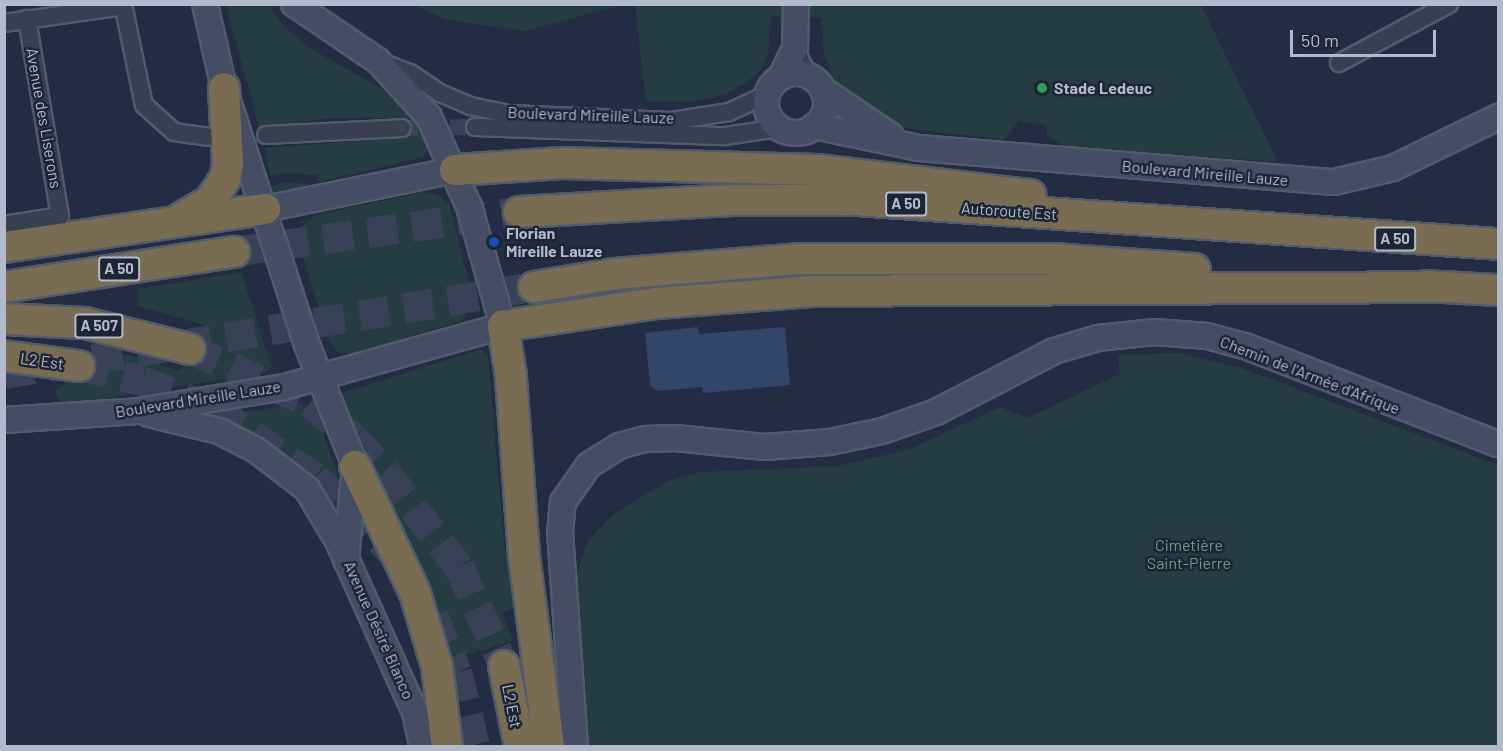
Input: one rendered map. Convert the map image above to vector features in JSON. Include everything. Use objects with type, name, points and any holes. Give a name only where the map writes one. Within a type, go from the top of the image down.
[{"type":"highway","points":[[167,225],[210,201],[225,179],[228,164],[224,88]]},
{"type":"highway","points":[[455,170],[563,164],[817,170],[954,184],[1292,233]]},
{"type":"highway","name":"Autoroute Est","points":[[519,212],[737,200],[855,200],[1292,233],[1498,244]]},
{"type":"highway","points":[[4,247],[265,209]]},
{"type":"highway","name":"A 50","points":[[4,287],[234,252]]},
{"type":"highway","points":[[534,286],[614,274],[801,259],[884,258],[1054,259],[1498,290]]},
{"type":"highway","points":[[549,747],[524,555],[511,376],[503,326],[657,303],[812,291],[1446,287]]},
{"type":"highway","name":"A 507","points":[[4,319],[85,323],[190,349]]},
{"type":"highway","name":"L2 Est","points":[[4,356],[79,366]]},
{"type":"highway","points":[[355,466],[415,593],[437,666],[447,747]]},
{"type":"highway","name":"L2 Est","points":[[504,666],[520,747]]},
{"type":"street","points":[[205,4],[224,88],[318,376]]},
{"type":"street","points":[[294,4],[378,61],[429,117],[455,170],[482,243],[503,326]]},
{"type":"street","points":[[1339,63],[1449,4]]},
{"type":"street","points":[[4,22],[123,5],[144,105],[174,132],[208,137]]},
{"type":"street","points":[[795,48],[815,83],[825,110],[814,126],[803,132],[779,128],[771,119],[774,86],[795,48],[796,11]]},
{"type":"street","name":"Avenue des Liserons","points":[[4,225],[60,216],[27,19]]},
{"type":"street","name":"Boulevard Mireille Lauze","points":[[378,61],[410,73],[440,93],[471,106],[509,114],[671,121],[729,112],[774,86]]},
{"type":"street","points":[[774,86],[794,73],[815,83]]},
{"type":"street","name":"Boulevard Mireille Lauze","points":[[815,83],[900,142]]},
{"type":"street","name":"Boulevard Mireille Lauze","points":[[814,126],[900,142],[919,148],[1334,182],[1393,168],[1498,117]]},
{"type":"street","name":"Boulevard Mireille Lauze","points":[[475,127],[725,136],[779,128]]},
{"type":"street","points":[[266,135],[402,128]]},
{"type":"street","points":[[265,209],[455,170]]},
{"type":"street","name":"Boulevard Mireille Lauze","points":[[4,420],[138,411],[284,387],[503,326]]},
{"type":"street","name":"Chemin de l'Armée d'Afrique","points":[[575,747],[560,534],[563,502],[576,479],[589,465],[619,446],[646,439],[765,447],[830,442],[882,431],[936,412],[1054,351],[1098,338],[1155,332],[1207,336],[1245,346],[1498,444]]},
{"type":"street","name":"Avenue Désiré Bianco","points":[[318,376],[355,466],[346,560],[415,712],[422,747]]},
{"type":"street","points":[[138,411],[219,431],[256,450],[289,472],[321,512],[346,560]]},
{"type":"green space","points":[[226,5],[269,5],[283,25],[308,47],[379,87],[406,111],[429,146],[424,157],[319,182],[318,175],[282,173],[270,176],[265,148],[409,137],[400,118],[327,118],[260,130]]},
{"type":"green space","points":[[415,5],[622,5],[524,31],[444,19]]},
{"type":"green space","name":"Stade Ledeuc","points":[[635,5],[1201,5],[1278,162],[1065,147],[1047,135],[1046,125],[1019,121],[1004,140],[903,128],[853,102],[831,74],[824,55],[821,18],[771,16],[768,54],[762,68],[747,82],[726,94],[696,101],[646,102]]},
{"type":"green space","points":[[285,182],[308,184],[308,187],[274,194],[271,186]]},
{"type":"green space","points":[[424,192],[437,194],[449,204],[475,304],[461,321],[355,353],[339,353],[328,339],[296,235],[298,229],[316,215]]},
{"type":"green space","points":[[241,272],[272,367],[267,372],[61,406],[55,392],[101,351],[140,357],[179,371],[210,327],[138,306],[139,289]]},
{"type":"green space","points":[[481,349],[488,355],[504,543],[516,607],[503,612],[512,641],[450,660],[437,611],[339,394]]},
{"type":"green space","name":"Cimetière Saint-Pierre","points":[[1178,353],[1242,368],[1498,465],[1498,746],[589,746],[575,578],[588,541],[615,513],[668,481],[699,472],[838,466],[910,449],[1000,407],[1027,418],[1120,374],[1118,355]]},
{"type":"green space","points":[[303,403],[315,412],[337,472],[344,511],[342,527],[201,419]]},
{"type":"water","points":[[698,327],[699,334],[785,327],[790,385],[703,393],[702,387],[657,391],[650,385],[645,333]]},
{"type":"tunnel","points":[[402,128],[475,127]]},
{"type":"tunnel","points":[[234,252],[519,212]]},
{"type":"tunnel","points":[[4,374],[534,287]]},
{"type":"tunnel","points":[[190,349],[310,403],[354,439],[386,473],[459,567],[504,666]]},
{"type":"tunnel","points":[[79,366],[142,381],[215,410],[315,478],[393,553]]},
{"type":"tunnel","points":[[433,616],[457,672],[475,746]]},
{"type":"place","name":"Stade Ledeuc","points":[[1042,88]]},
{"type":"place","name":"Florian Mireille Lauze","points":[[494,242]]}]
